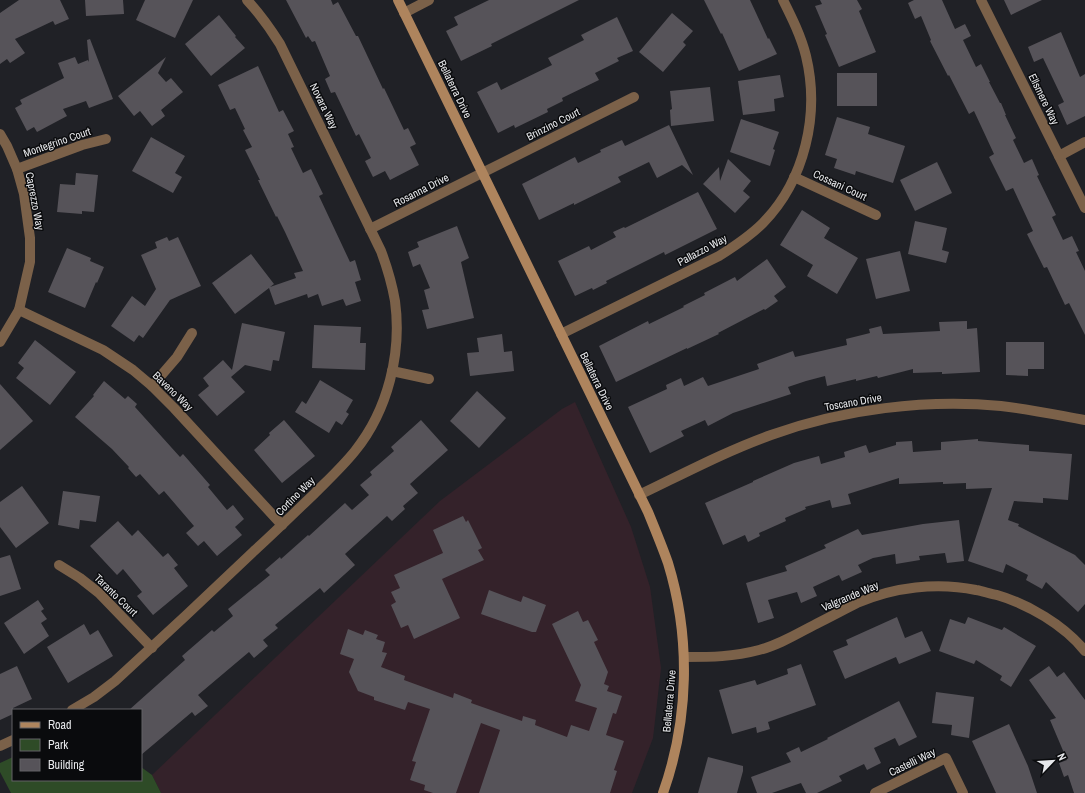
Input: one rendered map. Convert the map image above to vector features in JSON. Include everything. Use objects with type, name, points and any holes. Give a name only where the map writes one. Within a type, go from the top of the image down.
[{"type":"street","name":"Novara Way","points":[[246,0],[256,10],[280,44],[370,229]]},
{"type":"street","name":"Bellaterra Drive","points":[[398,0],[639,495],[659,538],[668,563],[680,616],[684,657],[684,684],[679,737],[663,793]]},
{"type":"street","points":[[404,12],[429,0]]},
{"type":"street","name":"Pallazzo Way","points":[[561,334],[720,256],[743,241],[763,222],[780,201],[794,177],[805,150],[810,122],[812,93],[806,55],[798,30],[783,0]]},
{"type":"street","name":"Ellsmere Way","points":[[981,0],[1085,208]]},
{"type":"street","name":"Brinzino Court","points":[[482,173],[634,97]]},
{"type":"street","name":"Caprezzo Way","points":[[0,134],[17,169],[24,194],[30,238],[30,262],[19,310],[0,342]]},
{"type":"street","name":"Montegrino Court","points":[[17,169],[82,145],[106,139]]},
{"type":"street","points":[[1059,156],[1085,142]]},
{"type":"street","name":"Rosanna Drive","points":[[370,229],[482,173]]},
{"type":"street","name":"Cossani Court","points":[[794,177],[876,216]]},
{"type":"street","name":"Cortino Way","points":[[74,709],[94,697],[115,681],[152,648],[335,473],[355,451],[366,435],[376,418],[384,399],[396,351],[395,300],[388,270],[381,251],[370,229]]},
{"type":"street","name":"Baveno Way","points":[[19,310],[103,350],[133,370],[174,408],[282,525]]},
{"type":"street","points":[[152,386],[177,357],[192,333]]},
{"type":"street","points":[[392,371],[429,379]]},
{"type":"street","name":"Toscano Drive","points":[[639,495],[742,446],[773,434],[820,420],[868,411],[950,404],[1000,406],[1034,410],[1085,420]]},
{"type":"street","name":"Taranto Court","points":[[59,565],[100,593],[152,648]]},
{"type":"street","name":"Valgrande Way","points":[[684,657],[733,656],[760,650],[778,644],[858,603],[886,593],[916,587],[946,586],[976,590],[1006,598],[1024,606],[1042,615],[1067,633],[1085,651]]},
{"type":"street","points":[[0,746],[12,740]]},
{"type":"street","name":"Castelli Way","points":[[875,793],[946,758],[963,793]]},
{"type":"shaded area","points":[[575,402],[631,527],[650,587],[661,668],[653,738],[632,793],[161,793],[152,775],[440,501],[562,409]]},
{"type":"green space","points":[[12,757],[12,781],[142,781],[142,768],[152,775],[161,793],[11,793],[0,772],[0,763]]},
{"type":"building","points":[[19,0],[60,0],[69,19],[55,25],[53,21],[15,39],[25,53],[10,63],[7,59],[0,64],[0,13]]},
{"type":"building","points":[[85,0],[123,0],[124,14],[86,16]]},
{"type":"building","points":[[145,0],[193,0],[175,38],[136,20]]},
{"type":"building","points":[[286,0],[331,0],[333,5],[338,2],[356,36],[358,36],[404,130],[408,128],[416,144],[410,147],[419,165],[390,180],[385,171],[373,177],[365,161],[371,158],[359,134],[356,136],[335,92],[331,93],[325,79],[330,76],[315,41],[312,42],[308,36],[306,38]]},
{"type":"building","points":[[489,0],[579,0],[491,44],[492,46],[461,61],[446,31],[458,25],[454,17]]},
{"type":"building","points":[[704,0],[750,0],[768,39],[769,38],[777,54],[739,71],[722,33],[721,34]]},
{"type":"building","points":[[820,0],[857,0],[862,9],[859,11],[876,52],[839,67],[825,35],[827,34],[815,6],[822,4]]},
{"type":"building","points":[[914,0],[942,0],[955,29],[965,24],[971,36],[963,40],[976,67],[981,64],[1001,103],[1016,138],[1013,140],[1024,163],[1032,159],[1039,175],[1037,176],[1056,215],[1052,217],[1063,240],[1072,236],[1079,251],[1076,252],[1085,271],[1085,335],[1069,303],[1065,305],[1047,267],[1044,268],[1027,234],[1033,231],[1013,188],[1006,191],[989,157],[994,154],[974,111],[969,114],[930,41],[931,40],[921,16],[915,19],[908,3]]},
{"type":"building","points":[[1004,0],[1042,0],[1011,15]]},
{"type":"building","points":[[672,13],[693,31],[683,42],[686,45],[663,72],[639,52]]},
{"type":"building","points":[[219,15],[245,48],[211,76],[185,44]]},
{"type":"building","points":[[617,17],[633,51],[617,58],[619,61],[595,73],[599,80],[562,98],[563,101],[547,109],[548,112],[515,128],[514,125],[498,133],[477,92],[497,82],[501,90],[552,65],[548,58],[584,40],[581,35]]},
{"type":"building","points":[[1061,32],[1080,77],[1085,74],[1085,116],[1067,125],[1058,105],[1064,102],[1043,58],[1034,62],[1028,47]]},
{"type":"building","points":[[90,39],[113,99],[89,108],[86,101],[63,109],[67,116],[37,132],[34,127],[27,131],[15,108],[22,104],[20,100],[64,78],[58,63],[75,57],[78,64],[88,60],[89,62],[87,40]]},
{"type":"building","points":[[166,57],[158,73],[166,82],[171,78],[183,92],[161,110],[165,116],[152,126],[140,111],[134,116],[118,96]]},
{"type":"building","points":[[258,66],[279,112],[283,110],[294,131],[288,134],[294,147],[291,148],[303,173],[311,169],[323,194],[319,196],[350,262],[355,260],[361,280],[355,282],[361,301],[346,306],[343,299],[322,306],[318,294],[308,298],[307,294],[275,305],[269,288],[235,314],[212,283],[251,254],[274,284],[270,287],[296,278],[294,273],[303,271],[258,180],[260,180],[245,150],[252,147],[243,130],[245,129],[235,108],[230,110],[218,85]]},
{"type":"building","points":[[837,73],[877,73],[877,106],[837,106]]},
{"type":"building","points":[[780,75],[784,97],[774,99],[775,111],[743,115],[738,81]]},
{"type":"building","points":[[710,87],[714,121],[671,126],[670,110],[672,109],[670,91]]},
{"type":"building","points":[[837,117],[870,127],[868,134],[905,146],[893,183],[856,171],[855,175],[834,168],[837,159],[825,155]]},
{"type":"building","points":[[741,119],[779,132],[773,149],[775,150],[770,166],[730,152]]},
{"type":"building","points":[[669,125],[693,175],[682,165],[657,178],[649,162],[618,177],[621,182],[539,220],[522,184],[575,157],[578,163],[601,152],[600,150],[622,140],[625,146]]},
{"type":"building","points":[[151,137],[185,156],[175,173],[182,177],[173,193],[132,171]]},
{"type":"building","points":[[728,159],[751,181],[743,191],[750,197],[735,213],[703,184],[719,167],[720,181]]},
{"type":"building","points":[[937,162],[952,193],[915,211],[900,180]]},
{"type":"building","points":[[76,173],[98,175],[94,212],[82,211],[82,214],[57,212],[60,184],[75,185]]},
{"type":"building","points":[[698,192],[717,229],[665,255],[664,252],[606,281],[607,283],[593,290],[592,288],[575,296],[558,261],[589,246],[591,250],[616,237],[613,232],[624,227],[625,228]]},
{"type":"building","points":[[802,210],[830,228],[824,238],[858,258],[837,294],[807,276],[813,265],[780,245]]},
{"type":"building","points":[[915,221],[947,228],[942,250],[949,252],[946,263],[908,254]]},
{"type":"building","points":[[457,226],[469,258],[461,262],[474,318],[427,329],[422,310],[429,309],[424,290],[430,288],[420,264],[413,267],[408,252],[419,247],[417,242]]},
{"type":"building","points":[[167,237],[169,241],[178,237],[201,286],[170,300],[143,338],[139,335],[134,342],[111,326],[132,296],[145,306],[156,289],[141,255],[157,248],[155,242]]},
{"type":"building","points":[[67,248],[91,258],[90,261],[104,267],[85,308],[48,292]]},
{"type":"building","points":[[900,251],[910,291],[876,299],[866,259]]},
{"type":"building","points":[[767,259],[786,287],[774,296],[778,301],[765,310],[764,309],[718,333],[719,334],[616,382],[599,346],[648,321],[649,324],[684,307],[683,306],[705,295],[704,293],[735,277],[737,281]]},
{"type":"building","points":[[967,321],[967,329],[977,328],[980,372],[942,374],[942,372],[913,373],[913,369],[878,378],[877,376],[856,381],[856,379],[827,386],[825,376],[788,387],[791,394],[733,413],[708,426],[705,420],[681,431],[684,436],[650,453],[628,407],[667,389],[666,385],[681,378],[684,386],[703,377],[708,386],[759,369],[757,364],[793,351],[795,357],[847,345],[846,339],[870,333],[869,329],[881,326],[883,334],[940,331],[939,322]]},
{"type":"building","points":[[242,323],[285,332],[279,361],[273,360],[271,371],[245,365],[231,377],[245,392],[217,416],[198,395],[209,386],[203,378],[223,360],[232,370]]},
{"type":"building","points":[[314,325],[361,327],[360,343],[366,343],[365,370],[312,368]]},
{"type":"building","points":[[502,334],[504,352],[512,351],[514,371],[470,376],[467,353],[479,352],[477,338]]},
{"type":"building","points":[[35,340],[76,372],[50,405],[16,378],[24,368],[18,363]]},
{"type":"building","points":[[1006,342],[1044,342],[1044,369],[1028,369],[1028,376],[1006,375]]},
{"type":"building","points":[[320,380],[353,400],[346,412],[349,414],[342,425],[336,421],[329,433],[295,412],[302,401],[306,404]]},
{"type":"building","points":[[104,381],[125,399],[128,396],[137,404],[135,407],[180,457],[183,454],[210,485],[208,487],[227,510],[233,505],[244,519],[235,527],[242,535],[217,556],[204,541],[198,546],[186,533],[194,526],[164,491],[159,495],[140,474],[136,477],[112,449],[75,417],[94,396],[93,395]]},
{"type":"building","points":[[0,384],[33,421],[0,450]]},
{"type":"building","points":[[477,391],[506,418],[479,448],[450,421]]},
{"type":"building","points":[[284,420],[315,456],[282,483],[254,450],[270,435],[269,433]]},
{"type":"building","points":[[421,420],[448,450],[410,484],[418,493],[403,506],[405,509],[392,521],[387,516],[345,554],[355,565],[324,593],[320,588],[275,625],[278,628],[263,640],[268,646],[254,658],[249,652],[198,695],[208,706],[195,716],[192,712],[142,754],[142,709],[130,709],[185,660],[182,656],[212,630],[214,632],[233,616],[228,609],[270,575],[265,570],[280,557],[281,559],[308,535],[309,536],[345,503],[352,510],[369,495],[360,485],[372,475],[370,472],[394,451],[391,447]]},
{"type":"building","points":[[978,439],[978,441],[1029,445],[1029,451],[1072,454],[1068,500],[1043,498],[1043,503],[1014,501],[1008,520],[1019,524],[1018,526],[1075,555],[1085,565],[1085,604],[1078,612],[1046,582],[1042,589],[1026,580],[1028,575],[1006,564],[1003,573],[968,561],[992,488],[966,489],[966,483],[943,484],[943,482],[899,484],[899,478],[848,494],[851,504],[832,508],[830,500],[805,507],[806,509],[785,518],[786,521],[759,533],[760,536],[748,542],[745,535],[723,545],[705,503],[794,463],[819,456],[821,464],[845,457],[844,452],[866,445],[869,453],[896,445],[896,442],[912,441],[913,452],[941,450],[941,442]]},
{"type":"building","points":[[22,486],[49,523],[16,548],[0,527],[0,502]]},
{"type":"building","points":[[63,491],[100,496],[96,522],[80,520],[79,529],[58,525]]},
{"type":"building","points":[[463,516],[466,522],[468,520],[482,548],[478,550],[484,560],[442,579],[460,618],[414,639],[408,625],[401,628],[391,605],[396,602],[391,592],[400,588],[394,575],[443,553],[433,530]]},
{"type":"building","points":[[959,520],[964,561],[947,563],[945,553],[919,556],[920,560],[896,564],[895,554],[873,558],[858,565],[862,572],[842,581],[839,575],[813,587],[817,596],[801,603],[797,592],[768,600],[774,618],[758,623],[746,583],[787,571],[785,566],[826,548],[824,545],[858,529],[862,535],[923,524]]},
{"type":"building","points":[[118,521],[132,536],[138,530],[163,557],[168,553],[178,565],[174,568],[188,586],[153,615],[137,596],[142,592],[123,569],[117,575],[90,546]]},
{"type":"building","points":[[10,555],[21,589],[0,596],[0,558]]},
{"type":"building","points":[[489,590],[521,602],[523,596],[546,605],[536,632],[532,632],[481,614]]},
{"type":"building","points":[[38,600],[44,609],[41,611],[47,619],[41,623],[49,636],[24,654],[4,623]]},
{"type":"building","points":[[578,611],[583,622],[588,620],[598,640],[594,642],[608,672],[604,684],[609,686],[607,691],[622,696],[616,714],[613,713],[606,735],[624,741],[614,770],[617,771],[610,793],[479,793],[500,730],[481,723],[456,793],[433,793],[424,790],[425,785],[410,780],[416,762],[412,761],[430,709],[408,702],[405,710],[374,700],[374,697],[358,691],[349,672],[354,659],[340,654],[348,629],[363,635],[365,630],[378,635],[376,639],[385,642],[382,652],[387,653],[381,667],[405,676],[404,680],[453,698],[454,693],[472,700],[471,703],[522,721],[523,716],[536,720],[535,725],[567,737],[571,725],[589,731],[597,708],[575,701],[581,685],[552,624]]},
{"type":"building","points":[[897,617],[905,638],[922,631],[931,651],[899,664],[896,657],[845,679],[833,651],[848,645],[846,640]]},
{"type":"building","points":[[968,617],[1002,630],[1004,627],[1036,646],[1011,687],[1000,680],[1002,676],[976,660],[974,664],[939,651],[950,619],[965,624]]},
{"type":"building","points":[[84,624],[90,635],[98,630],[113,656],[68,683],[47,647]]},
{"type":"building","points":[[801,664],[816,705],[768,722],[770,729],[757,733],[756,727],[732,734],[719,690],[755,680],[757,685],[788,674],[787,669]]},
{"type":"building","points":[[17,666],[32,699],[13,708],[12,714],[0,720],[0,674]]},
{"type":"building","points":[[1049,666],[1057,677],[1064,672],[1085,700],[1085,793],[1074,793],[1068,775],[1064,777],[1059,763],[1067,760],[1050,720],[1056,718],[1029,680]]},
{"type":"building","points":[[936,692],[974,697],[969,738],[951,735],[952,725],[932,723]]},
{"type":"building","points":[[899,701],[917,737],[899,746],[895,738],[874,748],[881,763],[867,770],[864,764],[839,776],[842,781],[817,793],[806,793],[801,783],[772,793],[757,793],[751,777],[791,762],[786,753],[799,747],[801,752]]},
{"type":"building","points":[[1009,724],[1028,766],[1037,793],[996,793],[972,741]]},
{"type":"building","points":[[708,757],[743,766],[737,793],[698,793]]}]
